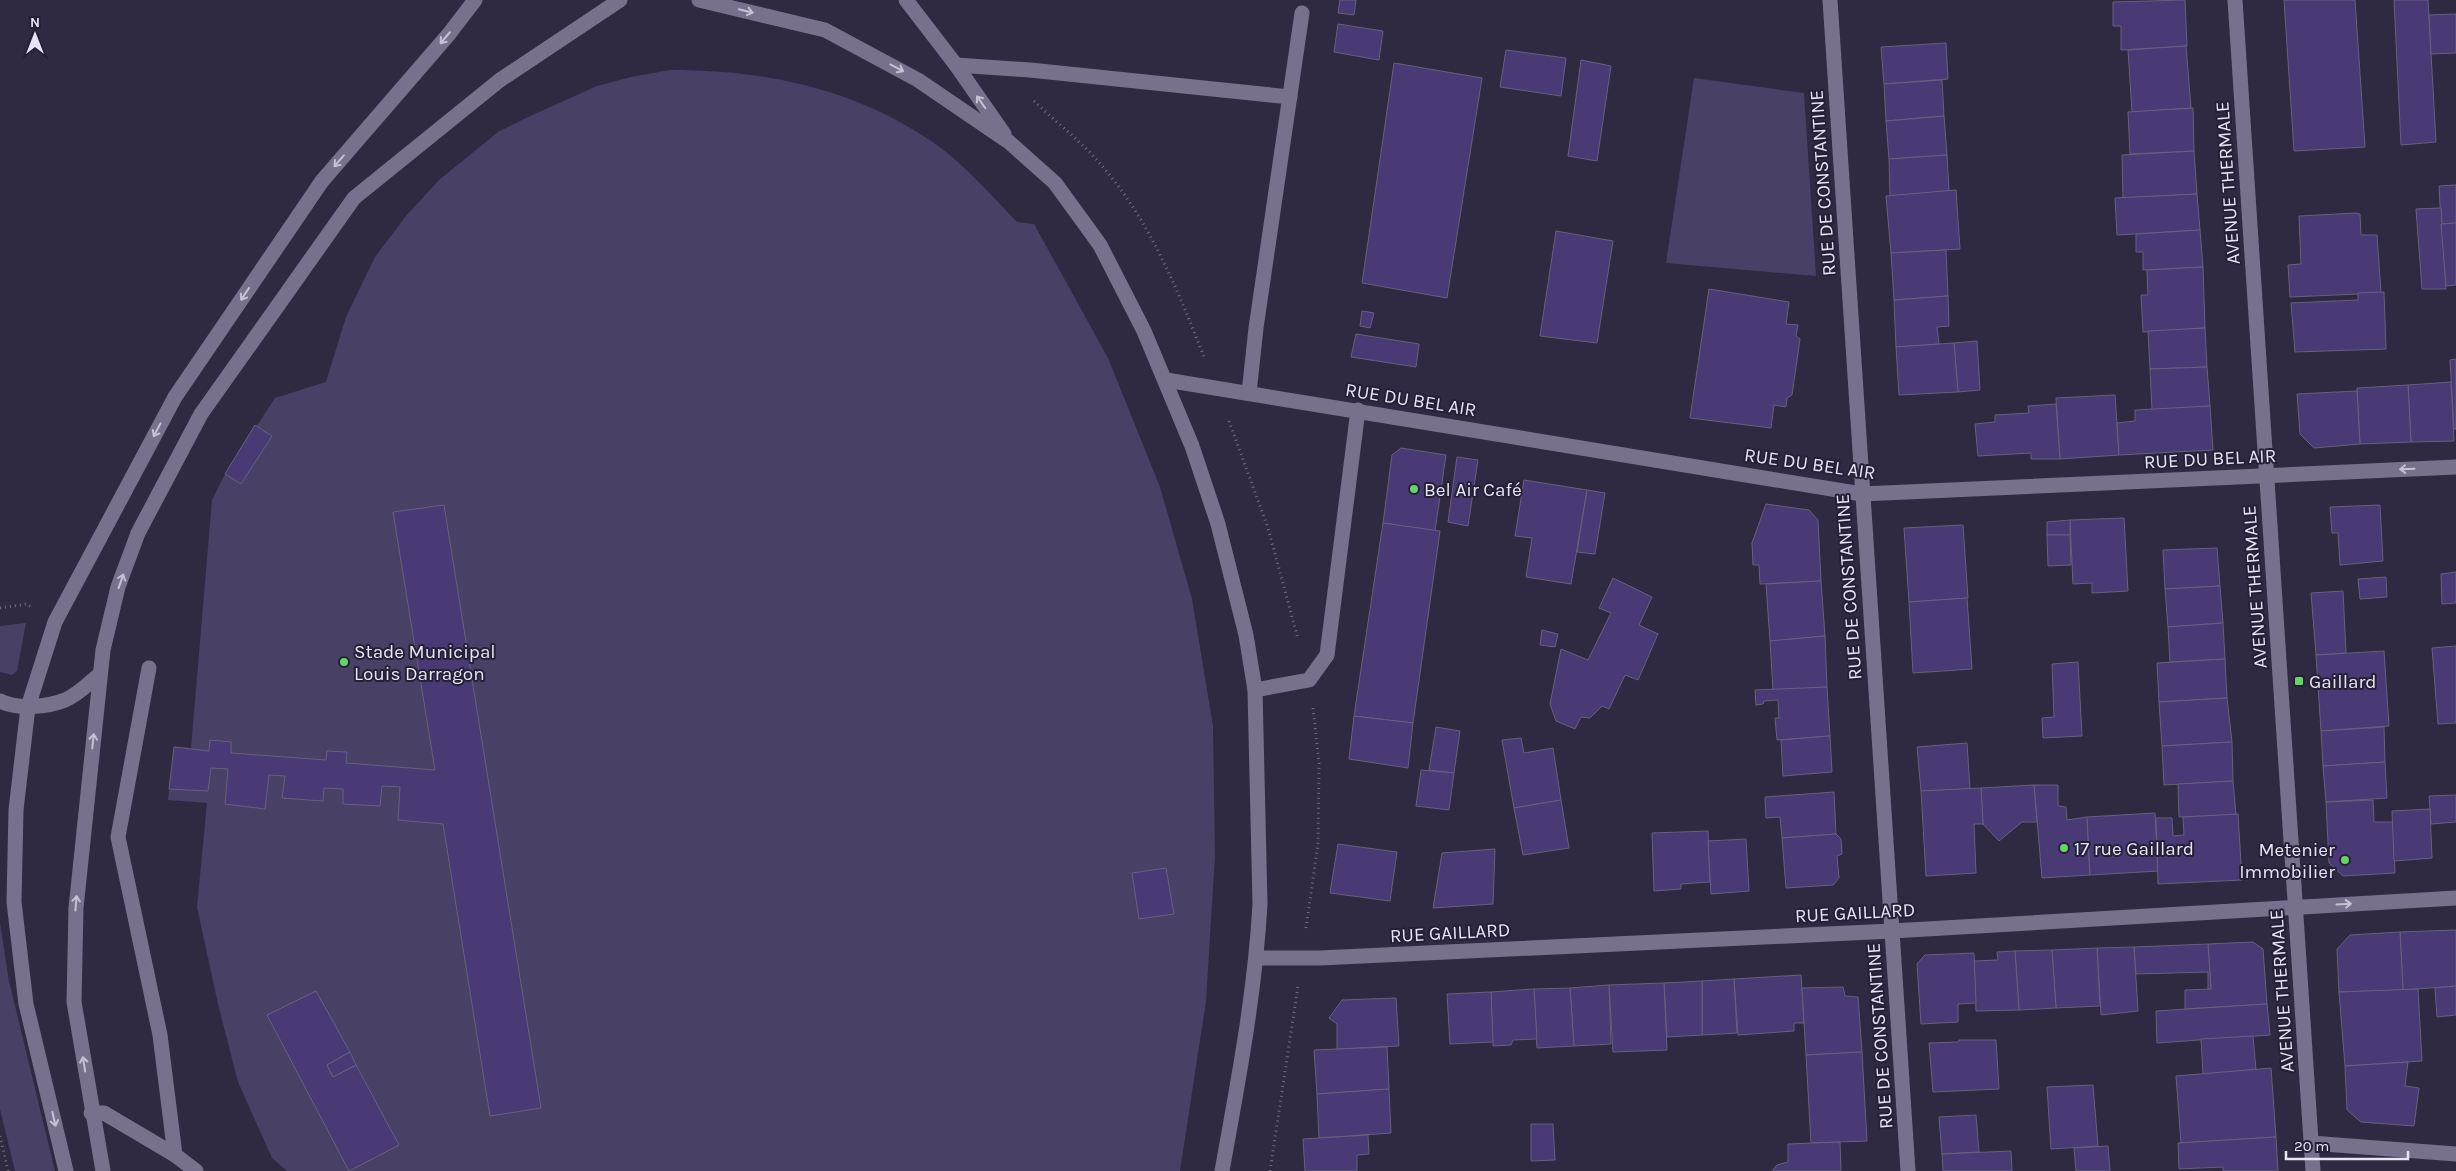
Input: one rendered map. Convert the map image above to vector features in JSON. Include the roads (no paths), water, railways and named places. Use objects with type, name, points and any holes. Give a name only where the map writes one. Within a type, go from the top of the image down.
[{"type":"street","points":[[66,1171],[26,1004],[14,902],[16,810],[28,707],[55,622],[174,397],[322,181],[449,34],[475,0]]},
{"type":"street","points":[[103,1171],[91,1113],[74,1002],[76,918],[103,650],[118,587],[138,533],[201,414],[354,198],[500,80],[620,0]]},
{"type":"street","points":[[699,0],[825,30],[918,80],[1009,142],[1055,183],[1100,245],[1166,380],[1192,446],[1218,524],[1246,635],[1255,690],[1260,904],[1248,1026],[1222,1171]]},
{"type":"street","points":[[906,0],[956,65],[1009,142]]},
{"type":"street","name":"RUE DE CONSTANTINE","points":[[1830,0],[1908,1171]]},
{"type":"street","name":"AVENUE THERMALE","points":[[2235,0],[2313,1171]]},
{"type":"street","points":[[1249,393],[1302,13]]},
{"type":"street","points":[[956,65],[1030,70],[1290,97]]},
{"type":"street","name":"RUE DU BEL AIR","points":[[1166,380],[1862,494],[2456,467]]},
{"type":"street","points":[[1255,690],[1309,680],[1327,655],[1358,410]]},
{"type":"street","points":[[149,668],[118,837],[160,1035],[175,1155]]},
{"type":"street","points":[[0,701],[11,707],[28,707],[66,700],[100,674]]},
{"type":"street","name":"RUE GAILLARD","points":[[1256,958],[1320,958],[1892,931],[2456,898]]},
{"type":"street","points":[[91,1113],[104,1113],[175,1155],[196,1171]]},
{"type":"street","points":[[2311,1143],[2456,1154]]},
{"type":"place","name":"Bel Air Café","points":[[1414,489]]},
{"type":"place","name":"Stade Municipal Louis Darragon","points":[[344,662]]},
{"type":"place","name":"Gaillard","points":[[2299,681]]},
{"type":"place","name":"17 rue Gaillard","points":[[2064,848]]},
{"type":"place","name":"Metenier Immobilier","points":[[2345,860]]}]
